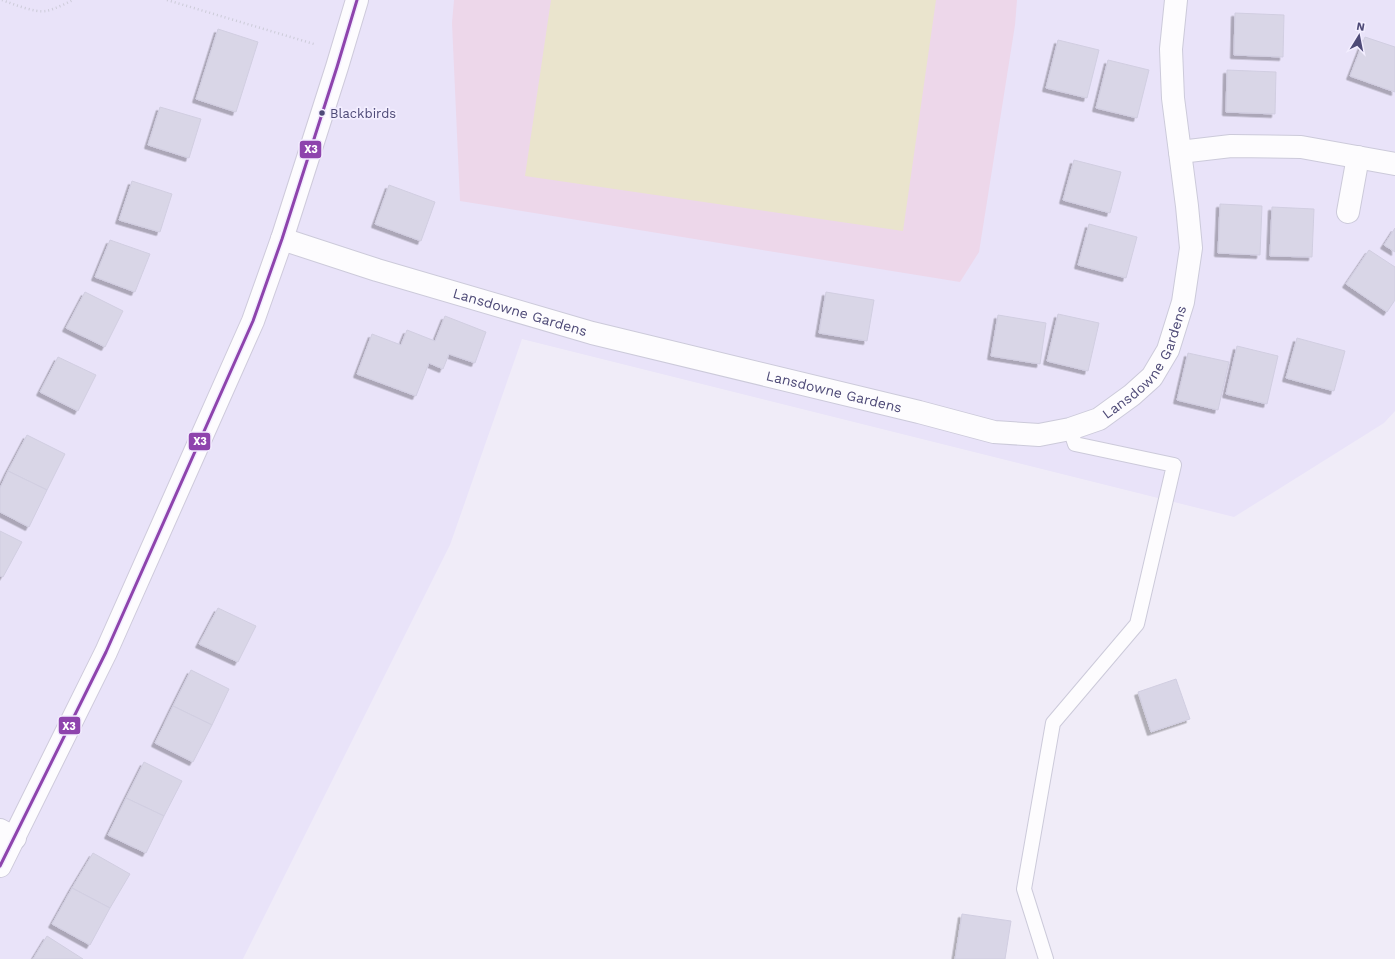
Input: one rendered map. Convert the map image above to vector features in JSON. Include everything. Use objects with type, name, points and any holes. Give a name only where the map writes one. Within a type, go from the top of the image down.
[{"type":"street","points":[[0,866],[7,834],[106,652],[253,321],[282,239],[358,0]]},
{"type":"street","name":"Lansdowne Gardens","points":[[282,239],[377,270],[592,333],[919,412],[994,432],[1039,435],[1070,429],[1099,419],[1132,395],[1152,377],[1168,350],[1183,302],[1191,248],[1173,98],[1171,49],[1176,0]]},
{"type":"street","points":[[1180,152],[1231,146],[1301,147],[1358,156],[1395,164]]},
{"type":"street","points":[[1348,212],[1358,156]]},
{"type":"lane","points":[[1046,959],[1024,889],[1053,723],[1137,624],[1174,465],[1075,444],[1070,429]]},
{"type":"path","points":[[2,0],[44,11],[66,4],[73,0]]},
{"type":"path","points":[[167,0],[342,52]]},
{"type":"shaded area","points":[[0,0],[1395,0],[1395,411],[1384,423],[1234,517],[522,339],[450,545],[243,959],[0,959]]},
{"type":"shaded area","points":[[454,0],[1017,0],[1015,25],[979,252],[960,282],[460,201],[452,23]]},
{"type":"shaded area","points":[[551,0],[936,0],[903,231],[525,176]]},
{"type":"building","points":[[1235,13],[1284,15],[1283,57],[1234,55]]},
{"type":"building","points":[[218,29],[258,42],[236,112],[196,99]]},
{"type":"building","points":[[1365,37],[1395,47],[1395,92],[1350,76]]},
{"type":"building","points":[[1058,40],[1099,50],[1087,98],[1046,88]]},
{"type":"building","points":[[1108,60],[1149,70],[1137,118],[1096,108]]},
{"type":"building","points":[[1227,70],[1276,72],[1275,114],[1226,112]]},
{"type":"building","points":[[160,107],[201,119],[189,158],[148,145]]},
{"type":"building","points":[[1074,160],[1121,172],[1110,213],[1063,200]]},
{"type":"building","points":[[132,181],[172,194],[160,232],[119,220]]},
{"type":"building","points":[[389,185],[435,202],[421,241],[375,224]]},
{"type":"building","points":[[1220,204],[1262,206],[1260,255],[1218,253]]},
{"type":"building","points":[[1272,207],[1314,209],[1312,257],[1270,256]]},
{"type":"building","points":[[1089,224],[1137,237],[1126,278],[1078,265]]},
{"type":"building","points":[[1395,228],[1395,252],[1384,245]]},
{"type":"building","points":[[110,240],[150,254],[135,292],[95,277]]},
{"type":"building","points":[[1369,250],[1395,267],[1395,300],[1387,312],[1346,284]]},
{"type":"building","points":[[85,292],[123,311],[105,347],[66,328]]},
{"type":"building","points":[[826,292],[874,300],[867,341],[819,333]]},
{"type":"building","points":[[1058,314],[1099,323],[1088,371],[1047,361]]},
{"type":"building","points":[[998,315],[1046,323],[1040,364],[991,356]]},
{"type":"building","points":[[445,316],[486,332],[475,363],[449,354],[443,369],[429,363],[416,396],[357,374],[372,334],[401,345],[407,330],[435,341]]},
{"type":"building","points":[[1297,338],[1345,351],[1334,391],[1286,378]]},
{"type":"building","points":[[1237,346],[1278,356],[1267,404],[1226,394]]},
{"type":"building","points":[[1188,353],[1229,362],[1218,410],[1177,400]]},
{"type":"building","points":[[58,357],[96,375],[78,411],[40,392]]},
{"type":"building","points":[[27,435],[65,454],[47,490],[8,471]]},
{"type":"building","points":[[8,471],[47,490],[29,527],[0,512],[0,488]]},
{"type":"building","points":[[0,531],[22,542],[3,577],[0,576]]},
{"type":"building","points":[[218,608],[256,626],[238,662],[199,644]]},
{"type":"building","points":[[191,670],[229,689],[212,725],[173,706]]},
{"type":"building","points":[[1176,679],[1190,719],[1151,732],[1138,692]]},
{"type":"building","points":[[173,706],[212,725],[193,762],[155,743]]},
{"type":"building","points":[[144,762],[182,781],[164,816],[126,798]]},
{"type":"building","points":[[126,798],[164,816],[146,853],[108,835]]},
{"type":"building","points":[[93,853],[130,874],[110,908],[72,888]]},
{"type":"building","points":[[72,888],[110,908],[90,945],[52,924]]},
{"type":"building","points":[[962,914],[1011,921],[1005,959],[955,959]]},
{"type":"building","points":[[47,936],[83,959],[33,959]]},
{"type":"transit line","name":"X3","points":[[0,866],[106,652],[253,321],[282,239],[357,0]]},
{"type":"place","name":"Blackbirds","points":[[322,113]]}]
